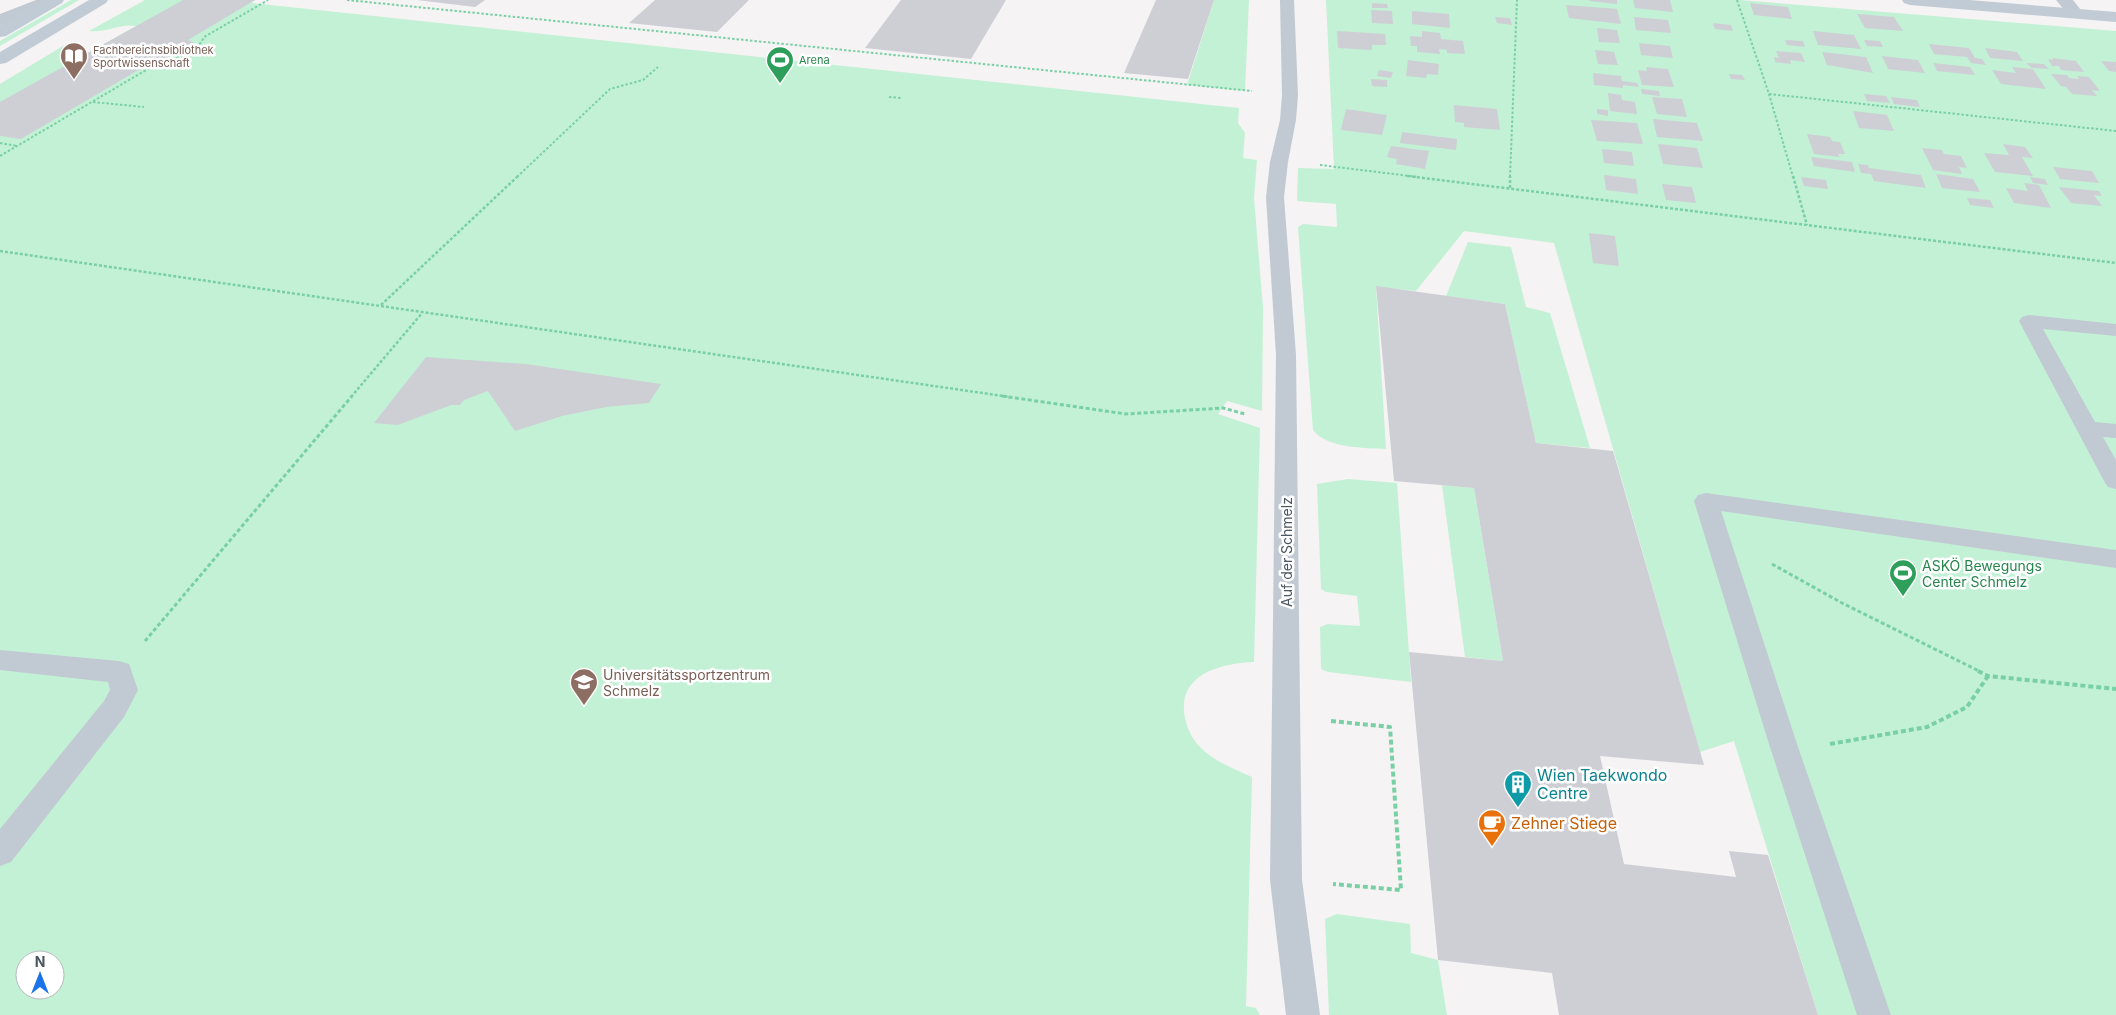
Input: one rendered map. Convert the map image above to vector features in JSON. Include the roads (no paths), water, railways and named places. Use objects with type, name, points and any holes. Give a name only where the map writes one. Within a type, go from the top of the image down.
[{"type":"main road","points":[[0,32],[56,0]]},
{"type":"main road","points":[[0,59],[100,0]]},
{"type":"main road","points":[[1910,0],[2116,17]]},
{"type":"street","points":[[0,20],[50,0]]},
{"type":"street","points":[[2064,0],[2076,14]]},
{"type":"lane","name":"Auf der Schmelz","points":[[1287,0],[1290,92],[1288,120],[1279,162],[1275,197],[1283,294],[1286,426],[1286,880],[1303,1015]]},
{"type":"lane","points":[[2116,330],[2029,321],[2116,481]]},
{"type":"lane","points":[[2087,428],[2116,431]]},
{"type":"lane","points":[[1874,1015],[1782,744],[1706,501],[2116,559]]},
{"type":"lane","points":[[0,660],[119,672],[124,690],[114,709],[0,852]]},
{"type":"place","name":"Fachbereichsbibliothek Sportwissenschaft","points":[[74,80]]},
{"type":"place","name":"Arena","points":[[780,84]]},
{"type":"place","name":"ASKÖ Bewegungs Center Schmelz","points":[[1903,597]]},
{"type":"place","name":"Universitätssportzentrum Schmelz","points":[[584,706]]},
{"type":"place","name":"Wien Taekwondo Centre","points":[[1518,808]]},
{"type":"place","name":"Zehner Stiege","points":[[1492,847]]}]
